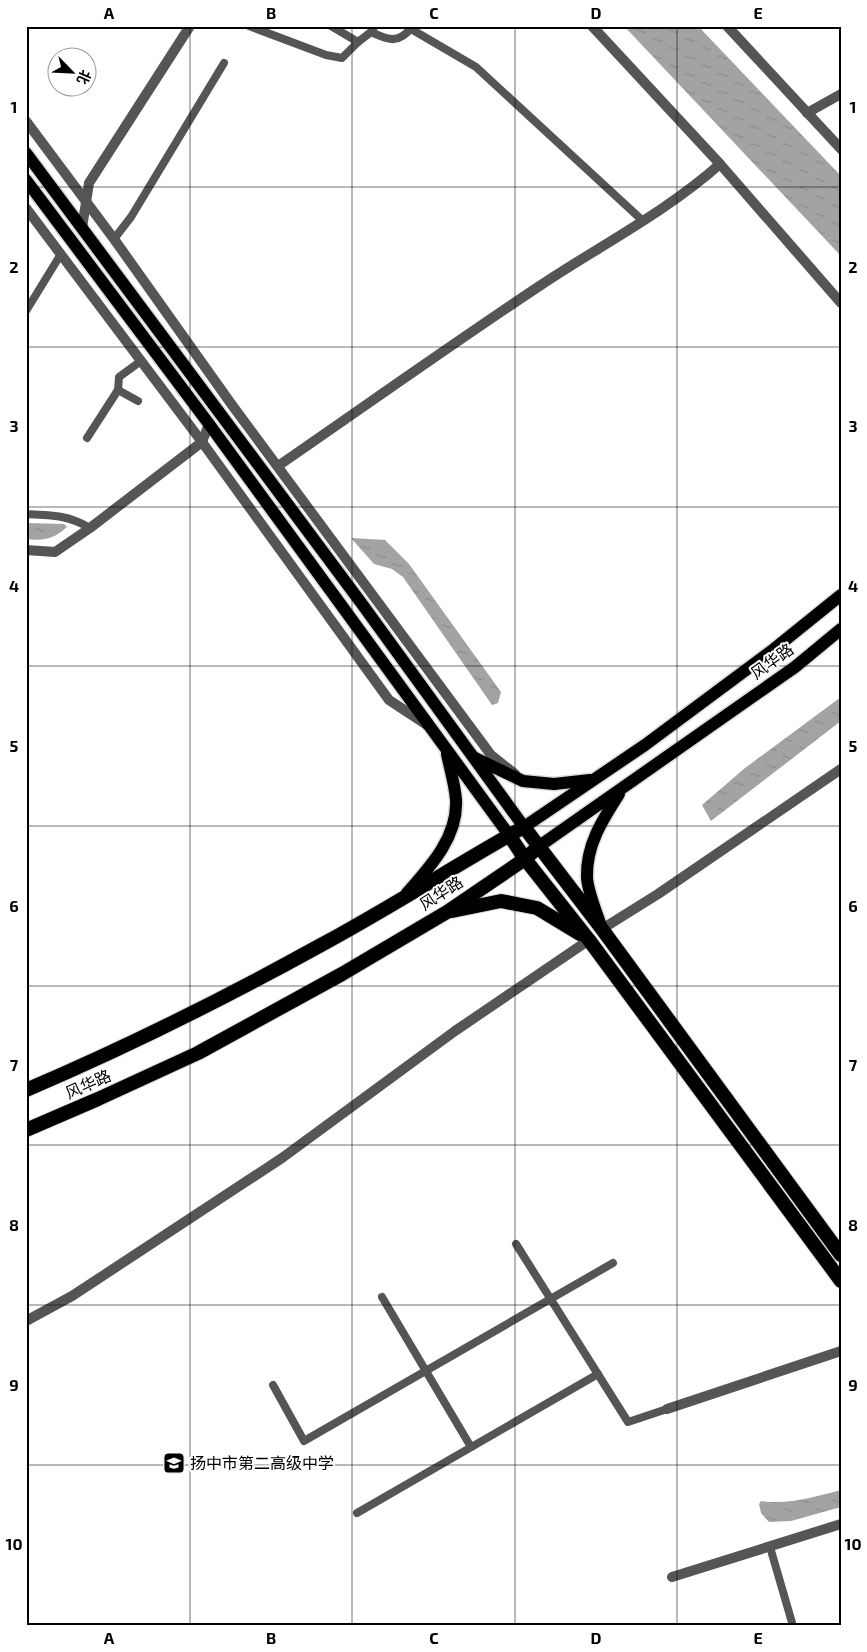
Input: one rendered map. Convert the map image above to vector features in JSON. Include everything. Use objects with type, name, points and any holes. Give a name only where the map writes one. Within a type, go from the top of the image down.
[{"type":"highway","name":"风华路","points":[[26,1090],[79,1068],[177,1022],[322,945],[524,827]]},
{"type":"highway","points":[[524,827],[602,929],[841,1255]]},
{"type":"highway","points":[[510,835],[841,1281]]},
{"type":"highway","name":"风华路","points":[[26,1130],[98,1099],[198,1052],[342,974],[447,912],[526,858],[538,847]]},
{"type":"highway","points":[[447,912],[501,901],[537,908],[589,940]]},
{"type":"main road","points":[[26,153],[524,827]]},
{"type":"main road","points":[[26,180],[209,424],[510,835]]},
{"type":"main road","name":"风华路","points":[[524,827],[645,744],[774,649],[841,594]]},
{"type":"main road","name":"风华路","points":[[538,847],[795,667],[841,629]]},
{"type":"main road","points":[[403,898],[430,867],[451,833],[456,800],[446,749]]},
{"type":"main road","points":[[472,756],[524,781],[554,784],[592,780]]},
{"type":"main road","points":[[602,929],[587,878],[590,848],[602,821],[623,787]]},
{"type":"street","points":[[82,228],[90,183],[190,26]]},
{"type":"street","points":[[592,26],[720,164],[841,303]]},
{"type":"street","points":[[726,26],[841,149]]},
{"type":"street","points":[[807,113],[841,94]]},
{"type":"street","points":[[26,121],[114,239],[232,404],[491,754],[524,781]]},
{"type":"street","points":[[278,466],[541,285],[698,184],[720,164]]},
{"type":"street","points":[[26,208],[202,442],[390,700],[430,727]]},
{"type":"street","points":[[26,550],[55,552],[90,528],[202,442],[209,424],[232,404]]},
{"type":"street","points":[[602,929],[658,894],[841,769]]},
{"type":"street","points":[[26,1321],[72,1296],[282,1158],[455,1031],[589,940]]},
{"type":"street","points":[[667,1409],[841,1352]]},
{"type":"street","points":[[672,1577],[841,1524]]},
{"type":"lane","points":[[249,26],[326,55],[342,58],[373,29],[390,40],[399,38],[412,28],[476,67],[643,221]]},
{"type":"lane","points":[[331,26],[358,42]]},
{"type":"lane","points":[[114,239],[131,217],[224,63]]},
{"type":"lane","points":[[26,311],[61,254]]},
{"type":"lane","points":[[87,438],[118,390],[119,377],[141,361]]},
{"type":"lane","points":[[118,390],[138,401]]},
{"type":"lane","points":[[26,514],[57,515],[76,520],[90,528]]},
{"type":"lane","points":[[516,1244],[628,1422],[667,1409]]},
{"type":"lane","points":[[273,1385],[304,1440],[613,1263]]},
{"type":"lane","points":[[382,1297],[471,1447]]},
{"type":"lane","points":[[357,1513],[598,1374]]},
{"type":"lane","points":[[770,1547],[793,1626]]},
{"type":"water","points":[[624,26],[698,26],[841,176],[841,256]]},
{"type":"water","points":[[26,523],[64,524],[67,527],[48,538],[38,540],[26,539]]},
{"type":"water","points":[[351,538],[385,540],[409,564],[501,692],[498,703],[492,705],[403,577],[392,569],[374,564]]},
{"type":"water","points":[[841,697],[841,721],[711,821],[702,805],[745,768]]},
{"type":"water","points":[[841,1490],[841,1507],[791,1521],[769,1522],[761,1513],[759,1504],[761,1501],[791,1501]]},
{"type":"place","name":"扬中市第二高级中学","points":[[174,1463]]}]
